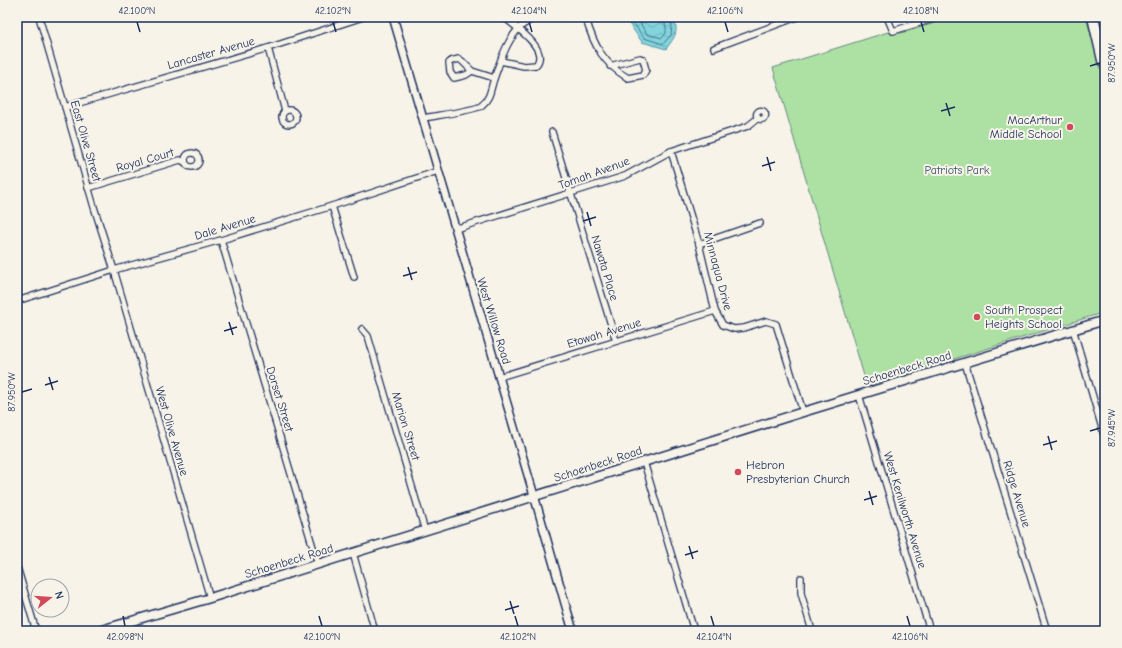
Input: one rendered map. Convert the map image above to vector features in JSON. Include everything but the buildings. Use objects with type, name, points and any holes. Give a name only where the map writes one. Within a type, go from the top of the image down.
[{"type":"highway","points":[[1092,17],[1104,63]]},
{"type":"highway","points":[[1098,17],[1105,42]]},
{"type":"main road","name":"Schoenbeck Road","points":[[98,631],[210,598],[803,412],[1105,320]]},
{"type":"street","name":"East Olive Street","points":[[39,17],[88,188],[114,270]]},
{"type":"street","name":"Lancaster Avenue","points":[[64,107],[268,48],[363,17]]},
{"type":"street","name":"West Willow Road","points":[[393,17],[424,118],[438,171],[573,631]]},
{"type":"street","points":[[501,61],[530,66],[536,65],[539,61],[540,54],[519,28],[504,17]]},
{"type":"street","points":[[424,118],[480,107],[490,95],[494,78],[507,46],[524,20],[539,17]]},
{"type":"street","points":[[572,17],[589,18],[593,41],[605,61],[610,66],[628,78],[643,75],[646,70],[643,59],[640,58],[610,66]]},
{"type":"street","points":[[887,17],[893,31],[939,17]]},
{"type":"street","points":[[714,48],[793,18]]},
{"type":"street","points":[[268,48],[285,111]]},
{"type":"street","points":[[472,71],[494,78]]},
{"type":"street","name":"Tomah Avenue","points":[[455,229],[625,176],[671,151],[748,126],[758,118]]},
{"type":"street","name":"Nawata Place","points":[[552,132],[616,341]]},
{"type":"street","name":"Minnaqua Drive","points":[[671,151],[699,244],[716,311],[723,325],[734,329],[744,328],[766,321],[776,324],[803,412]]},
{"type":"street","name":"Royal Court","points":[[88,188],[180,160],[185,162]]},
{"type":"street","name":"Dale Avenue","points":[[17,301],[114,270],[221,240],[332,206],[438,171]]},
{"type":"street","points":[[332,206],[354,277]]},
{"type":"street","points":[[699,244],[760,223]]},
{"type":"street","name":"Dorset Street","points":[[221,240],[318,564]]},
{"type":"street","name":"West Olive Avenue","points":[[114,270],[210,598]]},
{"type":"street","name":"Etowah Avenue","points":[[499,377],[716,311]]},
{"type":"street","name":"Marion Street","points":[[362,329],[368,336],[426,531]]},
{"type":"street","points":[[1073,329],[1105,438]]},
{"type":"street","name":"Ridge Avenue","points":[[965,363],[1047,631]]},
{"type":"street","name":"West Kenilworth Avenue","points":[[859,395],[930,631]]},
{"type":"street","points":[[644,462],[694,631]]},
{"type":"street","points":[[353,553],[375,631]]},
{"type":"street","points":[[17,567],[36,631]]},
{"type":"street","points":[[801,578],[801,593],[812,631]]},
{"type":"green space","name":"Patriots Park","points":[[955,17],[1086,17],[1105,83],[1105,312],[867,386],[773,68],[888,32],[901,33]]},
{"type":"water","points":[[627,17],[673,18],[676,27],[675,35],[666,49],[642,42],[627,21]]},
{"type":"place","name":"MacArthur Middle School","points":[[1070,127]]},
{"type":"place","name":"South Prospect Heights School","points":[[977,317]]},
{"type":"place","name":"Hebron Presbyterian Church","points":[[738,472]]}]
